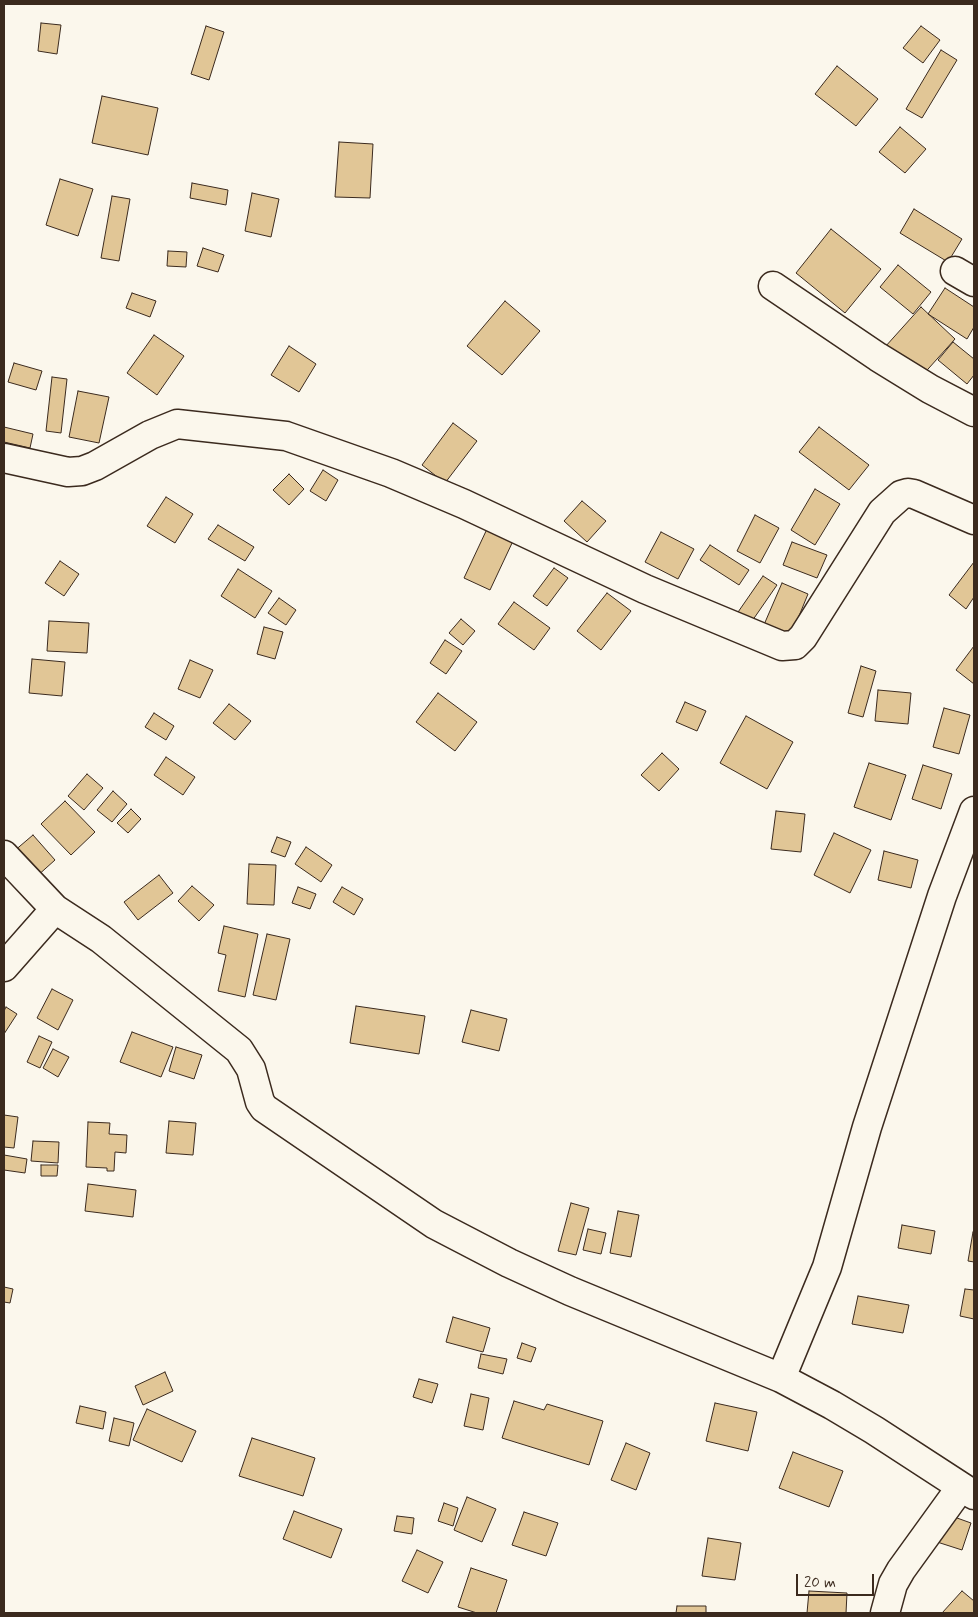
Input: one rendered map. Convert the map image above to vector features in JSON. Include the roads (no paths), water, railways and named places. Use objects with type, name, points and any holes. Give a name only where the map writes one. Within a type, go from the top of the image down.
[{"type":"street","points":[[773,286],[878,357],[930,389],[974,412]]},
{"type":"street","points":[[4,458],[68,472],[82,471],[96,466],[150,435],[177,424],[286,436],[391,473],[446,496],[645,589],[782,646],[795,645],[803,636],[882,512],[901,495],[914,494],[974,520]]},
{"type":"street","points":[[781,1378],[827,1267],[876,1100],[942,896],[974,811]]},
{"type":"street","points":[[4,855],[55,909],[101,939],[239,1050],[251,1069],[261,1105],[269,1112],[434,1224],[509,1263],[570,1291],[781,1378],[874,1430],[968,1491],[901,1570],[893,1584],[885,1613]]},
{"type":"street","points":[[4,967],[55,909]]}]
